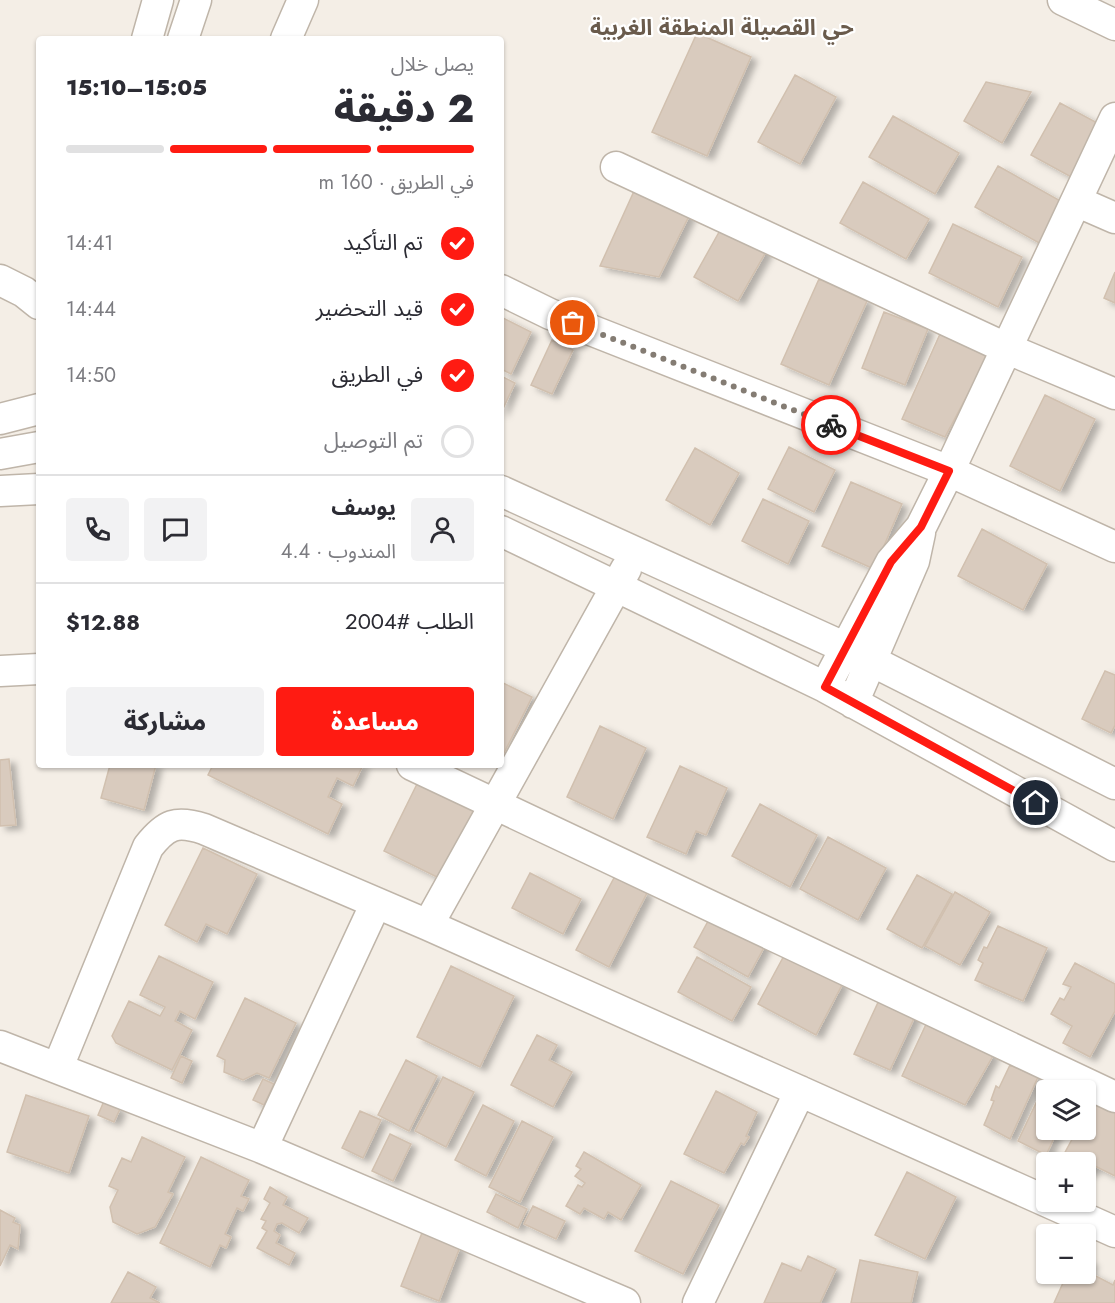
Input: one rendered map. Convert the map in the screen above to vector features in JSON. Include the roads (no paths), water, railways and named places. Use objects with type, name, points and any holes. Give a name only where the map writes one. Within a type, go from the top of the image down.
[{"type":"street","points":[[148,36],[158,0],[190,17]]},
{"type":"street","points":[[287,36],[303,0]]},
{"type":"street","points":[[1063,0],[1115,25]]},
{"type":"street","points":[[853,703],[858,655],[891,562],[921,527],[1008,349],[1115,118]]},
{"type":"street","points":[[616,167],[1008,349],[1115,394]]},
{"type":"street","points":[[1076,201],[1115,218]]},
{"type":"street","points":[[0,280],[24,292],[36,302]]},
{"type":"street","points":[[504,291],[562,319],[949,471],[1115,547]]},
{"type":"street","points":[[0,419],[36,410]]},
{"type":"street","points":[[0,454],[36,448]]},
{"type":"street","points":[[0,491],[36,489]]},
{"type":"street","points":[[504,492],[634,550],[858,655],[1115,784]]},
{"type":"street","points":[[504,533],[825,687],[1115,846]]},
{"type":"street","points":[[428,925],[618,588],[634,550]]},
{"type":"street","points":[[825,687],[858,655]]},
{"type":"street","points":[[0,671],[36,669]]},
{"type":"street","points":[[418,768],[495,807],[1115,1097]]},
{"type":"street","points":[[58,1067],[148,847],[162,830],[184,823],[204,829],[428,925],[1115,1232]]},
{"type":"street","points":[[262,1148],[376,903]]},
{"type":"street","points":[[0,1046],[262,1148],[625,1303]]},
{"type":"street","points":[[698,1303],[800,1091]]},
{"type":"district","name":"حي القصيلة المنطقة الغربية","points":[[722,27]]}]
